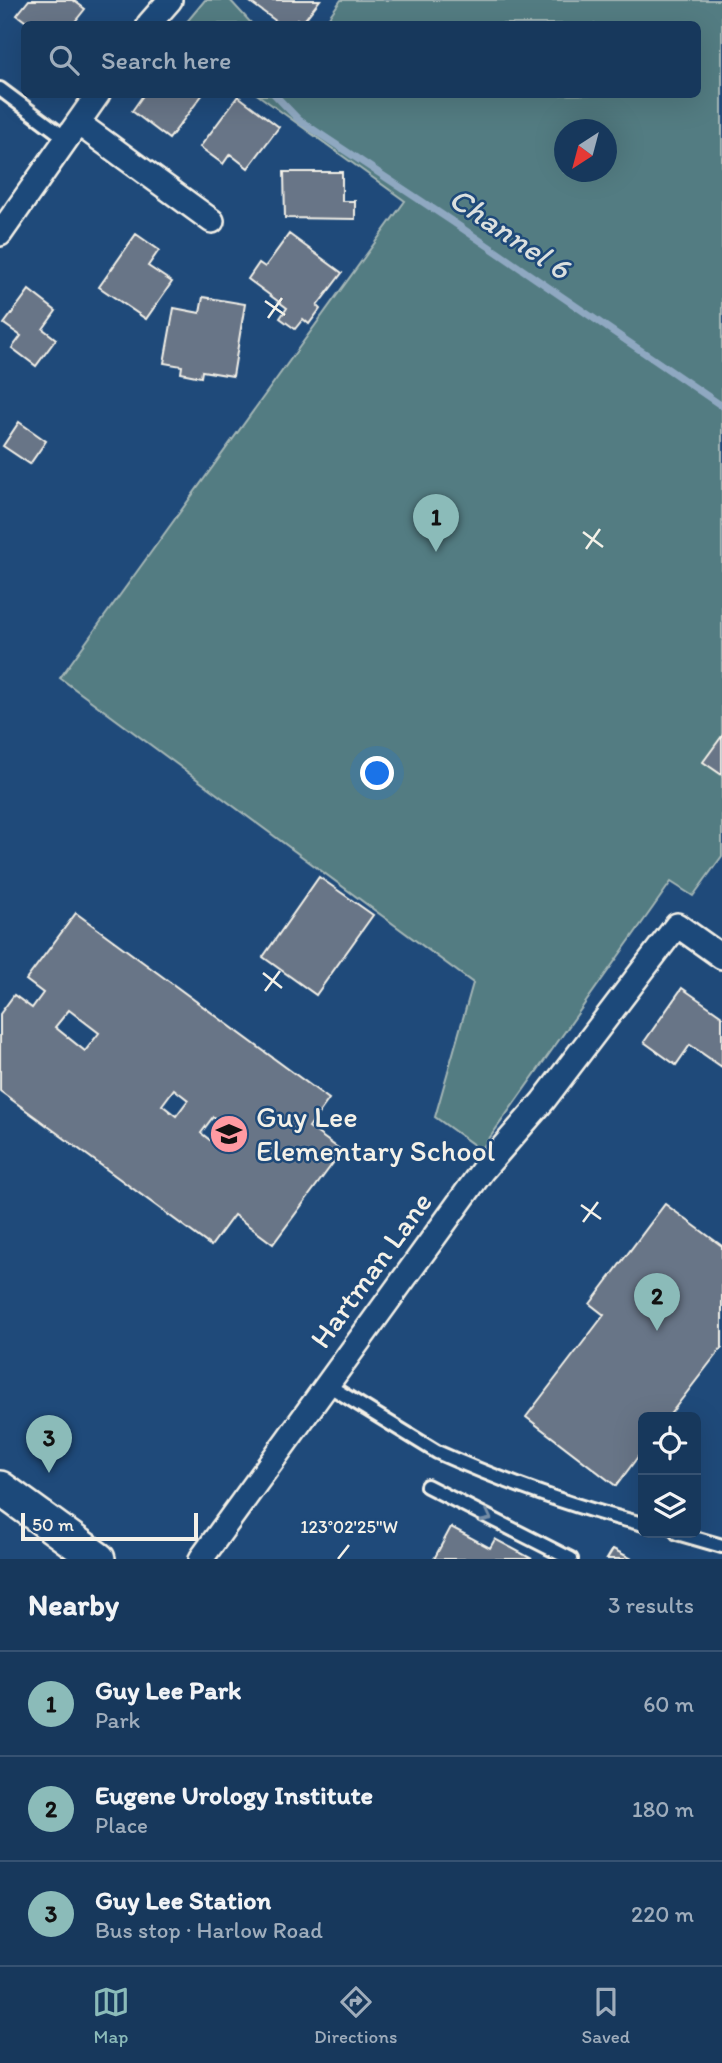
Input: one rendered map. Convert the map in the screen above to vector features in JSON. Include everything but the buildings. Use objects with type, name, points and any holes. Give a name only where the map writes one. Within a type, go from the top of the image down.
[{"type":"main road","points":[[0,1488],[98,1559]]},
{"type":"street","points":[[152,21],[170,0]]},
{"type":"street","points":[[0,234],[95,98]]},
{"type":"street","points":[[73,131],[212,221]]},
{"type":"street","name":"Hartman Lane","points":[[201,1559],[482,1171],[543,1101],[677,925],[722,957]]},
{"type":"lane","points":[[0,89],[73,131]]},
{"type":"lane","points":[[326,1384],[438,1452],[556,1501],[638,1523]]},
{"type":"lane","points":[[426,1486],[571,1559]]},
{"type":"lane","points":[[694,1538],[722,1546]]},
{"type":"green space","points":[[205,0],[230,0],[249,21],[188,21]]},
{"type":"green space","points":[[341,0],[722,0],[722,856],[693,896],[671,882],[481,1150],[435,1117],[473,983],[60,678],[405,201],[262,98],[701,98],[701,21],[326,21]]},
{"type":"waterway","name":"Channel 6","points":[[278,98],[299,120],[722,406]]},
{"type":"place","name":"Guy Lee Park","points":[[436,552]]},
{"type":"place","name":"Guy Lee Elementary School","points":[[229,1134]]},
{"type":"place","name":"Eugene Urology Institute","points":[[657,1331]]},
{"type":"place","name":"Guy Lee Station","points":[[49,1473]]}]
